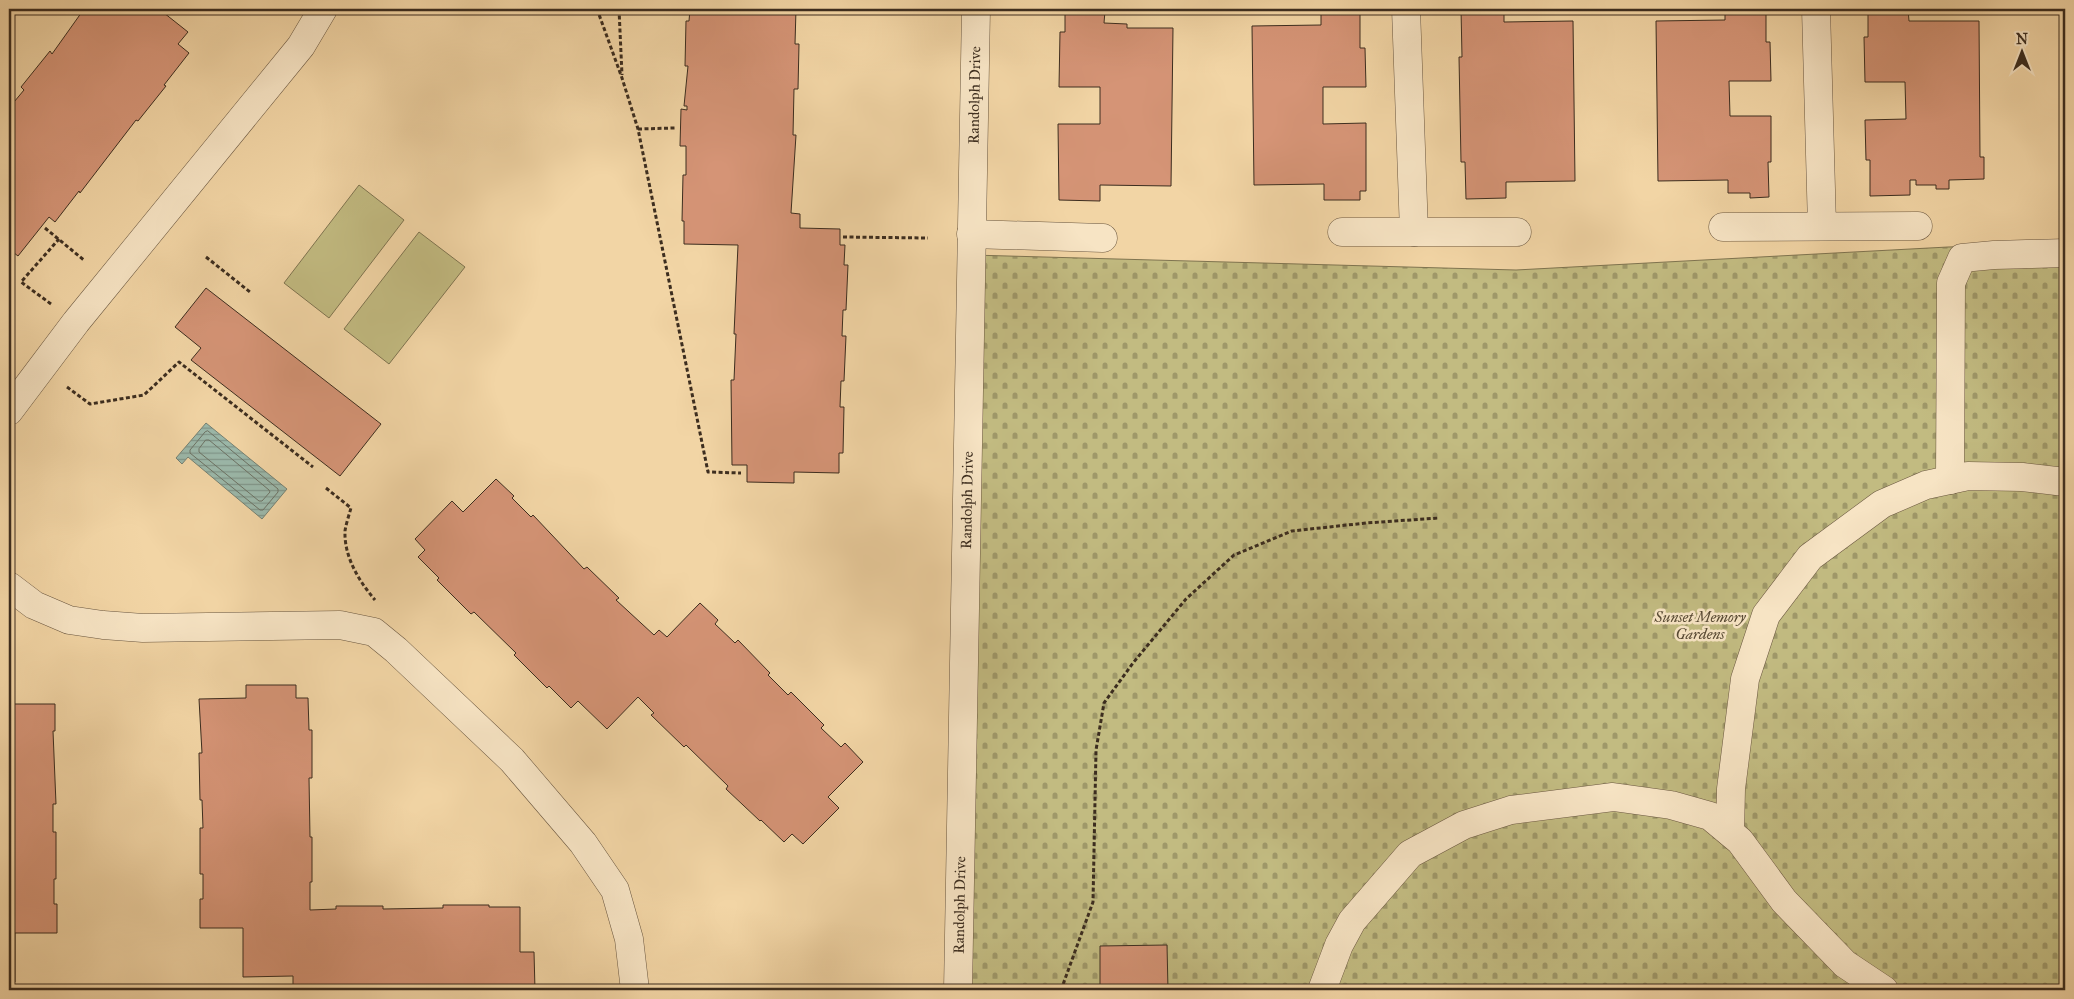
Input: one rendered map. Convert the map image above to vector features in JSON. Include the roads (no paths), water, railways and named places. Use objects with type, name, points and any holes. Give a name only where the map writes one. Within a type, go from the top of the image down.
[{"type":"street","points":[[9,411],[76,322],[301,46],[323,9]]},
{"type":"street","name":"Randolph Drive","points":[[958,990],[976,9]]},
{"type":"street","points":[[1406,9],[1414,232]]},
{"type":"street","points":[[1816,9],[1822,226]]},
{"type":"street","points":[[1723,227],[1918,226]]},
{"type":"street","points":[[1342,232],[1517,232]]},
{"type":"street","points":[[971,234],[1103,238]]},
{"type":"street","points":[[1950,480],[1951,283],[1962,258],[2065,253]]},
{"type":"street","points":[[1730,832],[1731,789],[1745,679],[1766,615],[1810,557],[1882,504],[1926,485],[1968,476],[2013,477],[2065,482]]},
{"type":"street","points":[[9,586],[34,605],[70,620],[103,625],[143,628],[340,625],[374,632],[396,650],[512,760],[583,843],[615,890],[629,938],[635,990]]},
{"type":"street","points":[[1322,990],[1339,945],[1352,921],[1410,854],[1464,825],[1511,810],[1613,797],[1671,805],[1710,816],[1740,841],[1784,901],[1845,964],[1884,990]]},
{"type":"water","points":[[206,423],[287,489],[262,519],[188,457],[182,464],[176,458]]},
{"type":"park label","name":"Sunset Memory Gardens","points":[[1700,626]]}]
